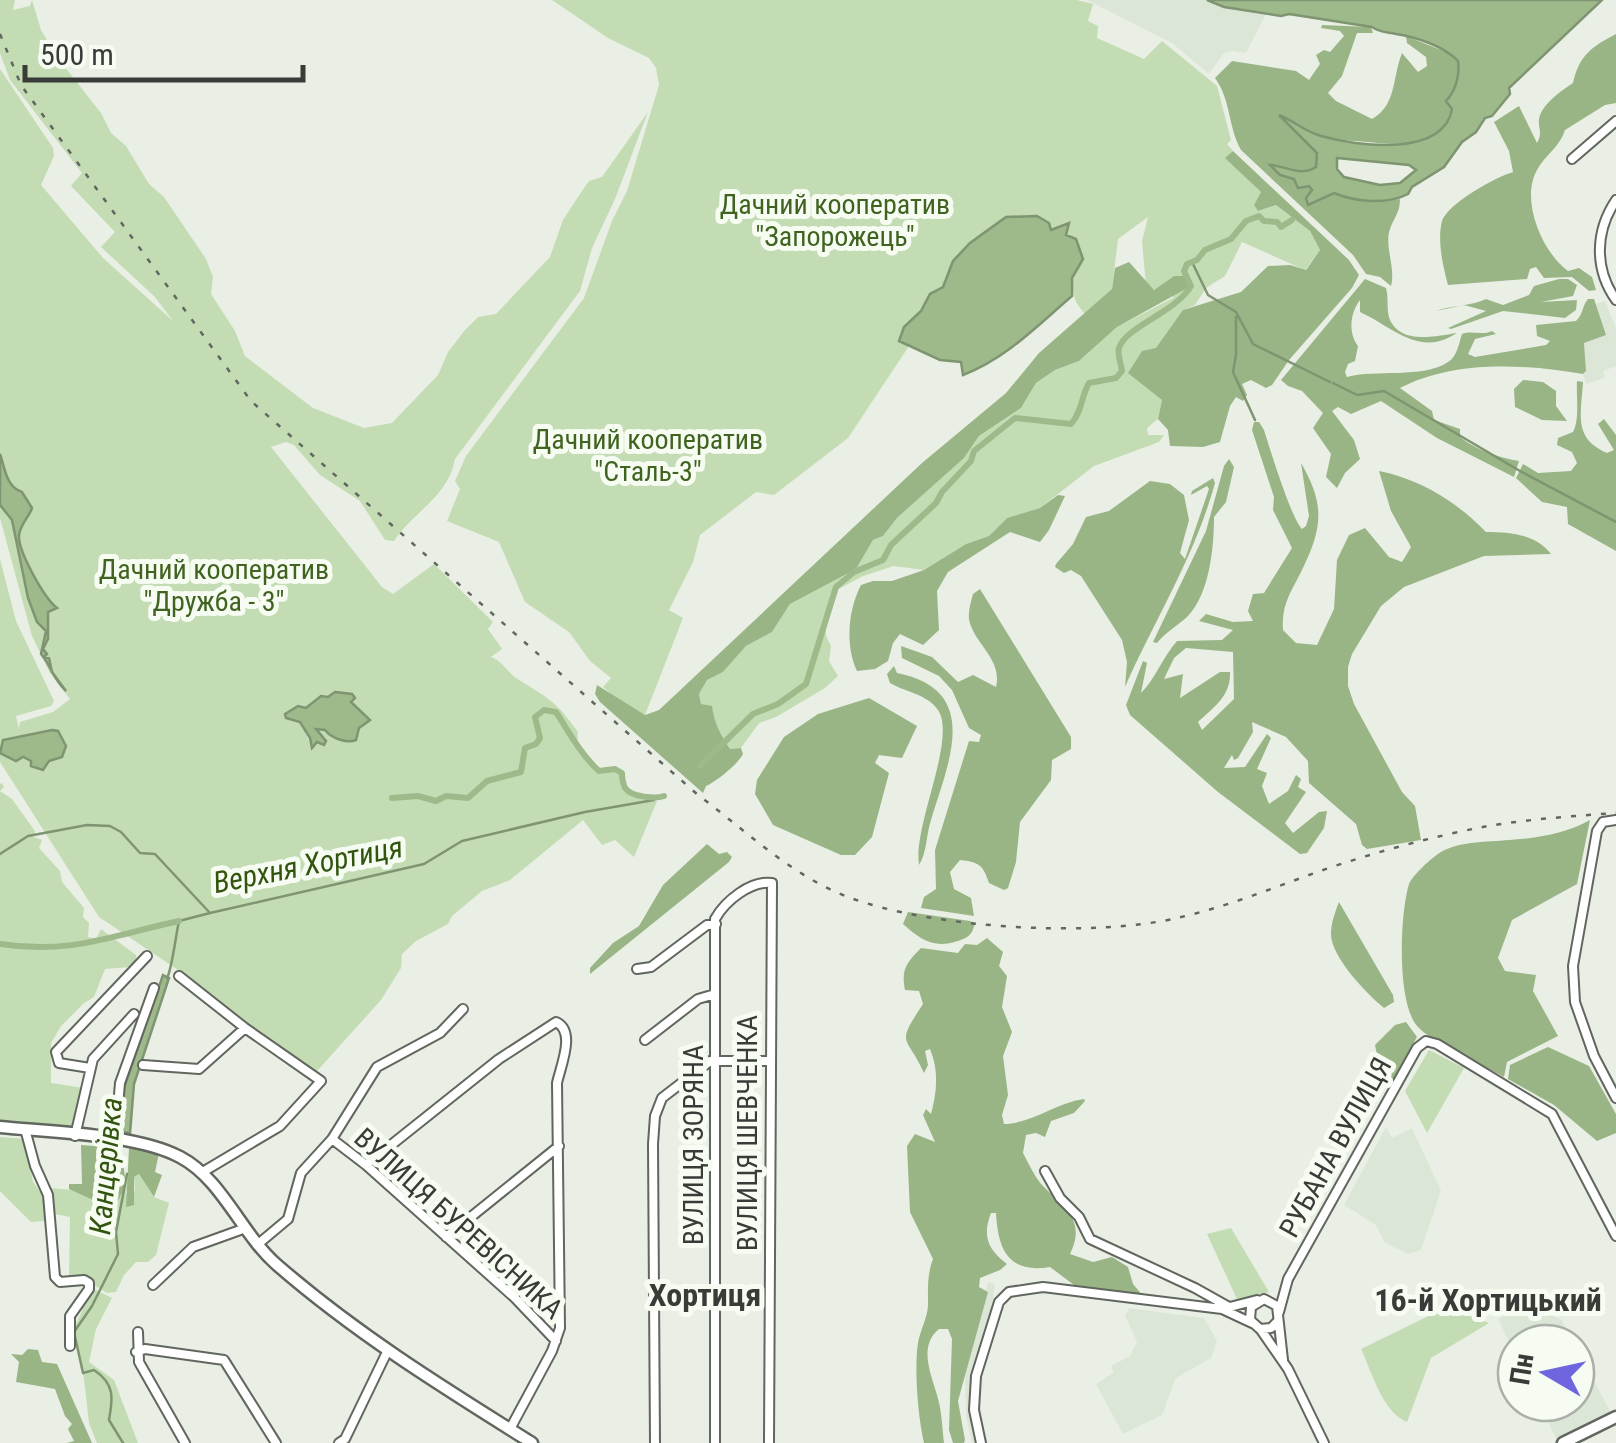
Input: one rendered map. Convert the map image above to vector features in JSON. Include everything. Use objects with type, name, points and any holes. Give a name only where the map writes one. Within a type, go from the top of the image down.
[{"type":"main road","points":[[0,1127],[142,1143],[182,1158],[201,1173],[256,1246],[294,1280],[388,1350],[532,1443]]},
{"type":"main road","points":[[1563,1443],[1616,1417]]},
{"type":"street","points":[[1572,159],[1616,121]]},
{"type":"street","points":[[1616,200],[1603,228],[1600,254],[1602,274],[1616,300]]},
{"type":"street","points":[[1616,820],[1603,822],[1597,831],[1573,966],[1575,1002],[1590,1047],[1616,1098]]},
{"type":"street","name":"ВУЛИЦЯ ШЕВЧЕНКА","points":[[716,924],[720,910],[754,884],[772,883],[769,1443]]},
{"type":"street","points":[[637,969],[651,968],[707,925],[716,924]]},
{"type":"street","name":"ВУЛИЦЯ ЗОРЯНА","points":[[714,1443],[716,924]]},
{"type":"street","points":[[90,1068],[59,1064],[56,1052],[147,956]]},
{"type":"street","points":[[179,976],[321,1081],[280,1126],[201,1173]]},
{"type":"street","points":[[116,1140],[120,1083],[154,988]]},
{"type":"street","points":[[645,1040],[698,999],[714,994]]},
{"type":"street","points":[[256,1246],[288,1219],[302,1172],[332,1139],[380,1064],[440,1033],[463,1009]]},
{"type":"street","points":[[76,1136],[94,1056],[134,1014]]},
{"type":"street","points":[[366,1165],[499,1059],[560,1022],[566,1031],[564,1061],[557,1083],[560,1328],[510,1430]]},
{"type":"street","points":[[143,1065],[199,1069],[245,1028]]},
{"type":"street","name":"РУБАНА ВУЛИЦЯ","points":[[1283,1360],[1279,1316],[1288,1279],[1417,1048],[1426,1041],[1452,1052],[1547,1109],[1561,1127],[1616,1236]]},
{"type":"street","points":[[655,1443],[655,1116],[662,1098],[716,1060],[770,1061]]},
{"type":"street","points":[[25,1130],[34,1166],[49,1198],[54,1278],[60,1282],[89,1283],[68,1323],[70,1346]]},
{"type":"street","name":"ВУЛИЦЯ БУРЕВІСНИКА","points":[[332,1139],[515,1298],[556,1342]]},
{"type":"street","points":[[446,1237],[559,1145]]},
{"type":"street","points":[[981,1443],[974,1410],[976,1376],[999,1302],[1009,1292],[1043,1287],[1225,1308],[1260,1300],[1275,1303],[1279,1316],[1270,1328],[1260,1329],[1225,1308],[1196,1288],[1090,1239],[1045,1171]]},
{"type":"street","points":[[152,1285],[192,1247],[243,1229]]},
{"type":"street","name":"РУБАНА ВУЛИЦЯ","points":[[1260,1300],[1288,1279]]},
{"type":"street","points":[[1252,1323],[1250,1310],[1260,1300]]},
{"type":"street","name":"РУБАНА ВУЛИЦЯ","points":[[1260,1329],[1283,1360],[1324,1443]]},
{"type":"street","points":[[138,1332],[136,1352],[144,1374],[186,1443]]},
{"type":"street","points":[[136,1352],[145,1349],[224,1360],[276,1443]]},
{"type":"street","points":[[342,1442],[388,1350]]},
{"type":"shaded area","points":[[1087,0],[1207,0],[1266,14],[1246,53],[1223,54],[1209,74],[1172,43]]},
{"type":"shaded area","points":[[1207,0],[1602,0],[1509,88],[1510,94],[1492,116],[1485,118],[1476,132],[1462,142],[1444,167],[1412,187],[1408,194],[1371,201],[1334,193],[1308,205],[1306,198],[1312,190],[1309,186],[1298,188],[1294,179],[1280,175],[1270,165],[1310,170],[1316,167],[1317,153],[1279,115],[1337,140],[1376,145],[1416,142],[1445,125],[1452,109],[1446,101],[1456,82],[1458,61],[1429,43],[1372,27],[1224,7]],"holes":[[[1337,158],[1409,165],[1416,170],[1400,183],[1380,185],[1344,177],[1337,169]]]},
{"type":"shaded area","points":[[1371,27],[1373,33],[1357,33],[1342,76],[1328,93],[1372,119],[1390,99],[1402,53],[1418,72],[1427,66],[1426,57],[1407,43],[1406,36],[1451,54],[1458,61],[1449,116],[1434,137],[1411,144],[1383,143],[1335,139],[1305,129],[1306,141],[1317,152],[1316,167],[1280,175],[1294,179],[1298,188],[1309,186],[1312,190],[1306,198],[1308,205],[1334,193],[1366,200],[1400,199],[1389,236],[1391,286],[1380,277],[1366,274],[1353,255],[1241,150],[1215,78],[1232,61],[1296,71],[1309,80],[1320,64],[1316,55],[1324,50],[1330,52],[1344,36],[1340,31],[1321,28]]},
{"type":"shaded area","points":[[1616,34],[1616,103],[1605,105],[1565,130],[1532,182],[1532,210],[1542,239],[1568,271],[1579,268],[1592,277],[1596,290],[1589,291],[1572,277],[1544,278],[1536,267],[1530,269],[1527,279],[1448,285],[1440,245],[1446,214],[1485,185],[1513,172],[1509,151],[1494,122],[1519,106],[1537,143],[1544,108],[1573,83],[1587,53]]},
{"type":"shaded area","points":[[1233,151],[1349,260],[1359,275],[1272,385],[1266,388],[1251,380],[1242,384],[1247,395],[1243,401],[1236,397],[1230,406],[1220,442],[1203,447],[1170,446],[1168,430],[1158,419],[1162,400],[1128,373],[1142,351],[1156,348],[1183,310],[1241,292],[1268,266],[1290,265],[1306,270],[1320,250],[1310,231],[1276,205],[1258,211],[1254,205],[1261,192],[1225,158]]},
{"type":"shaded area","points":[[1037,216],[1049,223],[1051,230],[1069,223],[1066,235],[1076,239],[1083,259],[1072,278],[1072,296],[1008,350],[963,375],[961,362],[940,360],[899,341],[904,327],[921,311],[930,294],[943,287],[953,261],[970,243],[1006,217]]},
{"type":"shaded area","points":[[1129,262],[1154,290],[1174,276],[1187,276],[1191,286],[1117,327],[1079,361],[1036,383],[1021,408],[979,436],[964,458],[897,518],[883,536],[873,540],[856,569],[790,604],[772,632],[746,646],[723,672],[707,680],[699,694],[701,704],[712,706],[726,744],[730,749],[741,748],[743,754],[703,793],[600,702],[595,694],[597,685],[645,715],[659,710],[922,463],[1006,393],[1039,353],[1112,289],[1115,268]]},
{"type":"shaded area","points":[[1365,279],[1386,288],[1390,320],[1403,333],[1430,337],[1457,333],[1430,342],[1407,338],[1360,312],[1360,300],[1352,323],[1358,346],[1355,361],[1348,364],[1345,372],[1347,377],[1438,367],[1454,357],[1462,334],[1466,333],[1496,334],[1475,339],[1468,354],[1475,357],[1546,345],[1550,341],[1537,336],[1536,325],[1576,321],[1588,299],[1594,299],[1606,335],[1584,343],[1583,374],[1490,367],[1443,373],[1400,388],[1432,411],[1434,420],[1460,429],[1460,437],[1467,442],[1488,453],[1519,461],[1514,477],[1437,438],[1381,401],[1351,414],[1338,407],[1332,411],[1354,440],[1360,459],[1345,473],[1337,488],[1326,477],[1331,454],[1313,428],[1323,413],[1302,391],[1281,380]]},
{"type":"shaded area","points":[[1559,279],[1577,285],[1573,296],[1541,302],[1577,300],[1576,310],[1565,318],[1503,311],[1448,328],[1486,311],[1464,305],[1486,299],[1503,305],[1529,295],[1534,286]]},
{"type":"shaded area","points":[[1605,301],[1616,328],[1616,366],[1603,371],[1605,378],[1586,384],[1584,343],[1605,335],[1595,304]]},
{"type":"shaded area","points":[[1523,380],[1543,382],[1556,391],[1556,406],[1567,421],[1542,420],[1515,407],[1514,389]]},
{"type":"shaded area","points":[[1577,381],[1583,382],[1581,415],[1589,440],[1607,453],[1614,450],[1598,424],[1604,419],[1616,435],[1616,551],[1568,524],[1567,507],[1542,502],[1516,478],[1523,464],[1538,473],[1571,471],[1577,463],[1572,452],[1557,445],[1558,438],[1573,432],[1575,427]]},
{"type":"shaded area","points":[[1254,422],[1259,422],[1264,430],[1302,529],[1309,516],[1301,463],[1317,504],[1314,541],[1284,613],[1283,630],[1296,643],[1317,645],[1334,609],[1337,560],[1349,535],[1365,528],[1389,557],[1402,562],[1411,547],[1391,511],[1379,471],[1437,493],[1486,532],[1530,538],[1551,554],[1484,556],[1404,587],[1381,606],[1352,654],[1348,686],[1354,704],[1402,792],[1415,806],[1421,840],[1367,849],[1356,824],[1309,783],[1308,761],[1286,737],[1252,722],[1253,732],[1238,758],[1234,760],[1232,755],[1224,768],[1245,767],[1267,734],[1271,738],[1257,769],[1267,773],[1262,786],[1269,804],[1288,791],[1296,775],[1301,779],[1298,787],[1306,792],[1285,823],[1293,833],[1319,812],[1327,811],[1324,828],[1307,853],[1300,854],[1218,792],[1130,715],[1126,705],[1143,661],[1147,663],[1141,693],[1177,641],[1222,640],[1233,630],[1199,621],[1206,614],[1233,622],[1253,621],[1248,611],[1253,594],[1264,593],[1292,548],[1273,510],[1274,497],[1252,430]],"holes":[[[1186,648],[1233,652],[1234,699],[1202,730],[1198,722],[1225,694],[1230,672],[1220,672],[1180,698],[1183,674],[1164,679],[1174,658]]]},
{"type":"shaded area","points":[[0,454],[9,481],[32,508],[19,532],[23,552],[39,585],[57,608],[48,612],[48,639],[43,649],[52,672],[41,654],[46,631],[37,622],[28,598],[12,520],[0,505]]},
{"type":"shaded area","points":[[1229,459],[1234,467],[1226,502],[1214,517],[1212,555],[1201,596],[1187,617],[1157,643],[1153,642],[1206,531]]},
{"type":"shaded area","points":[[1213,478],[1215,483],[1197,536],[1125,687],[1127,662],[1122,640],[1081,576],[1071,570],[1064,573],[1056,564],[1073,544],[1086,517],[1109,511],[1150,481],[1170,484],[1184,495],[1189,520],[1180,553],[1185,559],[1209,489],[1207,486],[1191,495],[1192,491]]},
{"type":"shaded area","points":[[1058,495],[1065,496],[1040,542],[1010,532],[948,572],[937,591],[939,630],[923,645],[900,634],[888,661],[875,669],[857,671],[850,628],[861,585],[892,581],[924,570],[966,544],[989,536],[1007,518],[1040,508]]},
{"type":"shaded area","points":[[980,589],[1071,737],[1071,749],[1052,760],[1051,780],[1020,822],[1016,862],[1008,888],[989,883],[982,868],[972,862],[960,860],[950,872],[954,889],[971,898],[974,916],[921,908],[924,897],[936,889],[935,850],[969,741],[979,742],[981,735],[969,728],[952,690],[939,676],[902,658],[901,646],[932,657],[958,682],[973,675],[996,687],[992,660],[969,619],[973,594]]},
{"type":"shaded area","points":[[894,666],[897,673],[924,682],[941,695],[950,712],[953,732],[919,865],[922,828],[939,761],[942,723],[938,710],[928,700],[890,683],[887,674]]},
{"type":"shaded area","points":[[335,692],[352,694],[355,698],[351,702],[370,720],[359,728],[356,740],[352,741],[339,740],[316,729],[326,741],[324,745],[317,742],[312,748],[300,722],[286,718],[285,714]]},
{"type":"shaded area","points":[[869,698],[917,726],[902,758],[879,755],[875,763],[889,773],[872,837],[855,855],[841,855],[773,825],[755,794],[757,780],[784,737],[818,714]]},
{"type":"shaded area","points":[[58,731],[66,746],[62,757],[49,761],[43,770],[31,766],[31,761],[23,757],[16,761],[0,753],[3,740]]},
{"type":"shaded area","points":[[1590,820],[1577,884],[1512,920],[1498,958],[1505,971],[1536,975],[1533,991],[1558,1036],[1507,1062],[1504,1077],[1435,1040],[1418,1027],[1411,1015],[1402,958],[1409,884],[1428,862],[1448,848],[1551,834]]},
{"type":"shaded area","points":[[707,844],[719,854],[727,852],[732,857],[729,862],[590,974],[590,968],[613,943],[639,926],[663,885]]},
{"type":"shaded area","points":[[1339,902],[1393,995],[1394,1002],[1384,1008],[1337,953],[1331,934]]},
{"type":"shaded area","points":[[908,912],[975,923],[965,938],[935,943],[922,939],[903,924]]},
{"type":"shaded area","points":[[987,938],[1003,952],[999,966],[1007,976],[1002,1007],[1012,1032],[1003,1056],[1008,1095],[1002,1115],[1004,1124],[1084,1099],[1074,1113],[1051,1121],[1045,1137],[1036,1133],[1026,1135],[1023,1153],[1032,1171],[1075,1224],[1070,1254],[1093,1262],[1112,1257],[1128,1267],[1133,1284],[1143,1296],[1074,1285],[1050,1267],[1024,1267],[1003,1248],[996,1213],[991,1213],[989,1242],[1007,1264],[980,1278],[979,1287],[988,1292],[958,1401],[965,1440],[953,1443],[949,1430],[952,1339],[948,1329],[939,1329],[929,1344],[928,1360],[944,1443],[924,1443],[917,1393],[917,1354],[928,1309],[933,1259],[910,1212],[907,1146],[915,1134],[935,1142],[923,1115],[926,1109],[931,1114],[936,1073],[930,1049],[925,1051],[928,1065],[924,1073],[906,1040],[923,1004],[919,991],[905,990],[904,972],[921,948],[958,953],[965,944],[977,945]]},
{"type":"shaded area","points":[[163,975],[169,978],[134,1084],[130,1133],[122,1132],[123,1091]]},
{"type":"shaded area","points":[[1406,1022],[1417,1037],[1393,1080],[1375,1045],[1395,1025]]},
{"type":"shaded area","points":[[1548,1047],[1589,1066],[1616,1114],[1616,1133],[1597,1141],[1554,1105],[1508,1079],[1510,1065]]},
{"type":"shaded area","points":[[1386,1127],[1392,1138],[1412,1128],[1441,1191],[1421,1250],[1408,1254],[1385,1243],[1376,1225],[1344,1205]]},
{"type":"shaded area","points":[[81,1145],[121,1148],[126,1184],[119,1199],[104,1205],[69,1189],[69,1184],[82,1184]]},
{"type":"shaded area","points":[[129,1148],[159,1153],[155,1172],[162,1175],[154,1197],[139,1174],[134,1177],[134,1205],[126,1207]]},
{"type":"shaded area","points":[[988,1282],[995,1284],[993,1297],[997,1299],[974,1373],[978,1443],[972,1443],[966,1416],[965,1375]]},
{"type":"shaded area","points":[[1523,1306],[1563,1323],[1500,1323],[1498,1319]]},
{"type":"shaded area","points":[[1129,1308],[1204,1318],[1217,1341],[1211,1358],[1176,1378],[1162,1415],[1123,1434],[1096,1384],[1114,1372],[1111,1366],[1130,1356],[1137,1342],[1125,1315]]},
{"type":"shaded area","points":[[28,1349],[38,1350],[42,1362],[57,1364],[92,1443],[67,1443],[74,1441],[68,1429],[72,1424],[55,1389],[16,1382],[19,1362],[11,1354],[22,1355]]},
{"type":"shaded area","points":[[1596,1385],[1611,1413],[1596,1421]]},
{"type":"shaded area","points":[[1549,1423],[1593,1423],[1558,1442]]},
{"type":"green space","name":"Дачний кооператив \"Дружба - 3\"","points":[[0,0],[15,0],[13,10],[30,6],[32,0],[41,30],[57,57],[101,113],[111,133],[126,146],[149,184],[164,197],[206,259],[213,277],[211,294],[235,331],[245,356],[313,408],[364,428],[392,423],[438,375],[448,352],[465,330],[478,317],[496,314],[550,257],[563,220],[582,191],[589,181],[602,177],[648,112],[592,248],[580,291],[455,459],[438,494],[394,541],[385,540],[360,501],[320,475],[294,445],[286,442],[271,447],[382,587],[393,594],[434,564],[493,622],[488,629],[502,649],[491,657],[563,713],[578,732],[580,749],[590,763],[599,771],[615,769],[622,773],[628,792],[657,801],[634,857],[615,840],[602,845],[583,820],[510,880],[482,891],[448,924],[416,941],[402,954],[401,968],[381,1000],[317,1071],[303,1069],[187,976],[99,917],[0,762],[0,752],[0,559],[16,621],[54,701],[51,706],[16,716],[19,729],[20,722],[53,712],[70,699],[50,673],[32,636],[0,518],[0,69],[53,148],[54,156],[41,185],[103,258],[173,321],[155,297],[101,247],[115,232],[71,186],[82,173],[10,80],[0,53]],"holes":[[[334,695],[350,701],[367,722],[343,738],[315,729],[316,742],[312,747],[300,721]],[[42,733],[58,759],[36,760],[0,752],[4,740]]]},
{"type":"green space","points":[[552,0],[1077,0],[1093,4],[1088,21],[1098,26],[1097,38],[1144,59],[1162,41],[1217,86],[1231,140],[1227,144],[1233,151],[1226,158],[1261,192],[1254,205],[1258,211],[1276,205],[1310,231],[1320,250],[1305,270],[1242,242],[1225,276],[1206,288],[1195,305],[1183,310],[1149,388],[1162,400],[1158,419],[1147,428],[1148,435],[1164,435],[1159,442],[1094,466],[1040,508],[1007,518],[989,536],[966,544],[924,570],[894,566],[833,592],[825,614],[826,636],[831,646],[829,661],[838,676],[825,688],[759,723],[741,748],[730,749],[701,704],[699,694],[707,680],[723,672],[746,646],[772,632],[790,604],[856,569],[873,540],[883,536],[897,518],[964,458],[979,436],[1021,408],[1036,383],[1079,361],[1117,327],[1173,298],[1174,276],[1154,290],[1146,285],[1142,241],[1148,217],[1118,239],[1112,289],[1091,318],[1074,297],[1072,284],[1077,271],[945,278],[943,286],[904,327],[900,340],[909,346],[848,438],[774,495],[756,492],[700,535],[693,562],[669,610],[683,618],[645,715],[603,687],[611,678],[590,661],[569,632],[525,602],[499,542],[447,521],[460,489],[455,481],[466,456],[584,298],[627,191],[659,85],[656,68],[649,58],[608,38]]},
{"type":"green space","points":[[0,791],[12,799],[35,831],[34,837],[42,840],[39,848],[84,908],[88,937],[96,939],[101,929],[136,955],[137,960],[130,967],[105,969],[94,997],[61,1026],[51,1043],[51,1083],[84,1088],[72,1127],[0,1120]]},
{"type":"green space","points":[[1429,1050],[1464,1068],[1427,1133],[1405,1091]]},
{"type":"green space","points":[[0,1137],[25,1139],[33,1182],[43,1196],[45,1221],[31,1222],[0,1191]]},
{"type":"green space","points":[[129,1171],[126,1195],[135,1191],[134,1177],[139,1174],[154,1197],[169,1203],[156,1255],[148,1262],[136,1262],[116,1292],[107,1293],[83,1278],[69,1279],[70,1217],[50,1213],[49,1188],[74,1190],[95,1200],[126,1184]]},
{"type":"green space","points":[[1231,1228],[1269,1292],[1237,1299],[1207,1234]]},
{"type":"green space","points":[[92,1288],[112,1298],[96,1329],[89,1362],[114,1380],[138,1443],[97,1443],[89,1423],[73,1331]]},
{"type":"green space","points":[[1447,1307],[1489,1323],[1431,1358],[1407,1422],[1384,1401],[1361,1349]]},
{"type":"waterway","name":"Верхня Хортиця","points":[[700,766],[753,714],[778,704],[806,684],[836,587],[854,572],[883,560],[891,545],[936,503],[971,461],[974,451],[1015,418],[1071,424],[1089,383],[1116,378],[1122,371],[1119,351],[1123,340],[1174,304],[1191,286],[1184,271],[1187,264],[1205,250],[1231,239],[1246,221],[1259,216],[1281,227],[1292,220]]},
{"type":"waterway","points":[[1192,262],[1208,295],[1236,312],[1253,344],[1330,382]]},
{"type":"waterway","points":[[1236,317],[1233,372],[1255,420]]},
{"type":"waterway","points":[[1333,383],[1357,395],[1384,391],[1616,522]]},
{"type":"waterway","name":"Верхня Хортиця","points":[[392,798],[468,798],[487,781],[521,772],[525,748],[540,738],[535,717],[544,710],[556,712],[599,771],[615,769],[622,773],[625,788],[633,794],[664,796]]},
{"type":"waterway","name":"Верхня Хортиця","points":[[0,854],[28,836],[87,825],[110,826],[140,853],[155,854],[210,913],[424,864],[462,841],[654,800]]},
{"type":"waterway","name":"Канцерівка","points":[[167,978],[179,921],[210,913]]},
{"type":"waterway","name":"Верхня Хортиця","points":[[0,944],[70,945],[179,921]]},
{"type":"waterway","name":"Канцерівка","points":[[123,1443],[109,1420],[109,1386],[94,1370],[83,1373],[74,1332],[118,1254],[116,1232],[127,1174]]},
{"type":"railway","points":[[0,34],[21,85],[251,401],[698,795],[788,865],[827,888],[882,908],[965,923],[1101,928],[1177,918],[1340,864],[1446,835],[1520,821],[1616,813]]},
{"type":"district","name":"Хортиця","points":[[705,1295]]},
{"type":"district","name":"16-й Хортицький","points":[[1488,1300]]},
{"type":"park label","name":"Дачний кооператив \"Запорожець\"","points":[[835,220]]},
{"type":"park label","name":"Дачний кооператив \"Сталь-3\"","points":[[648,455]]}]
